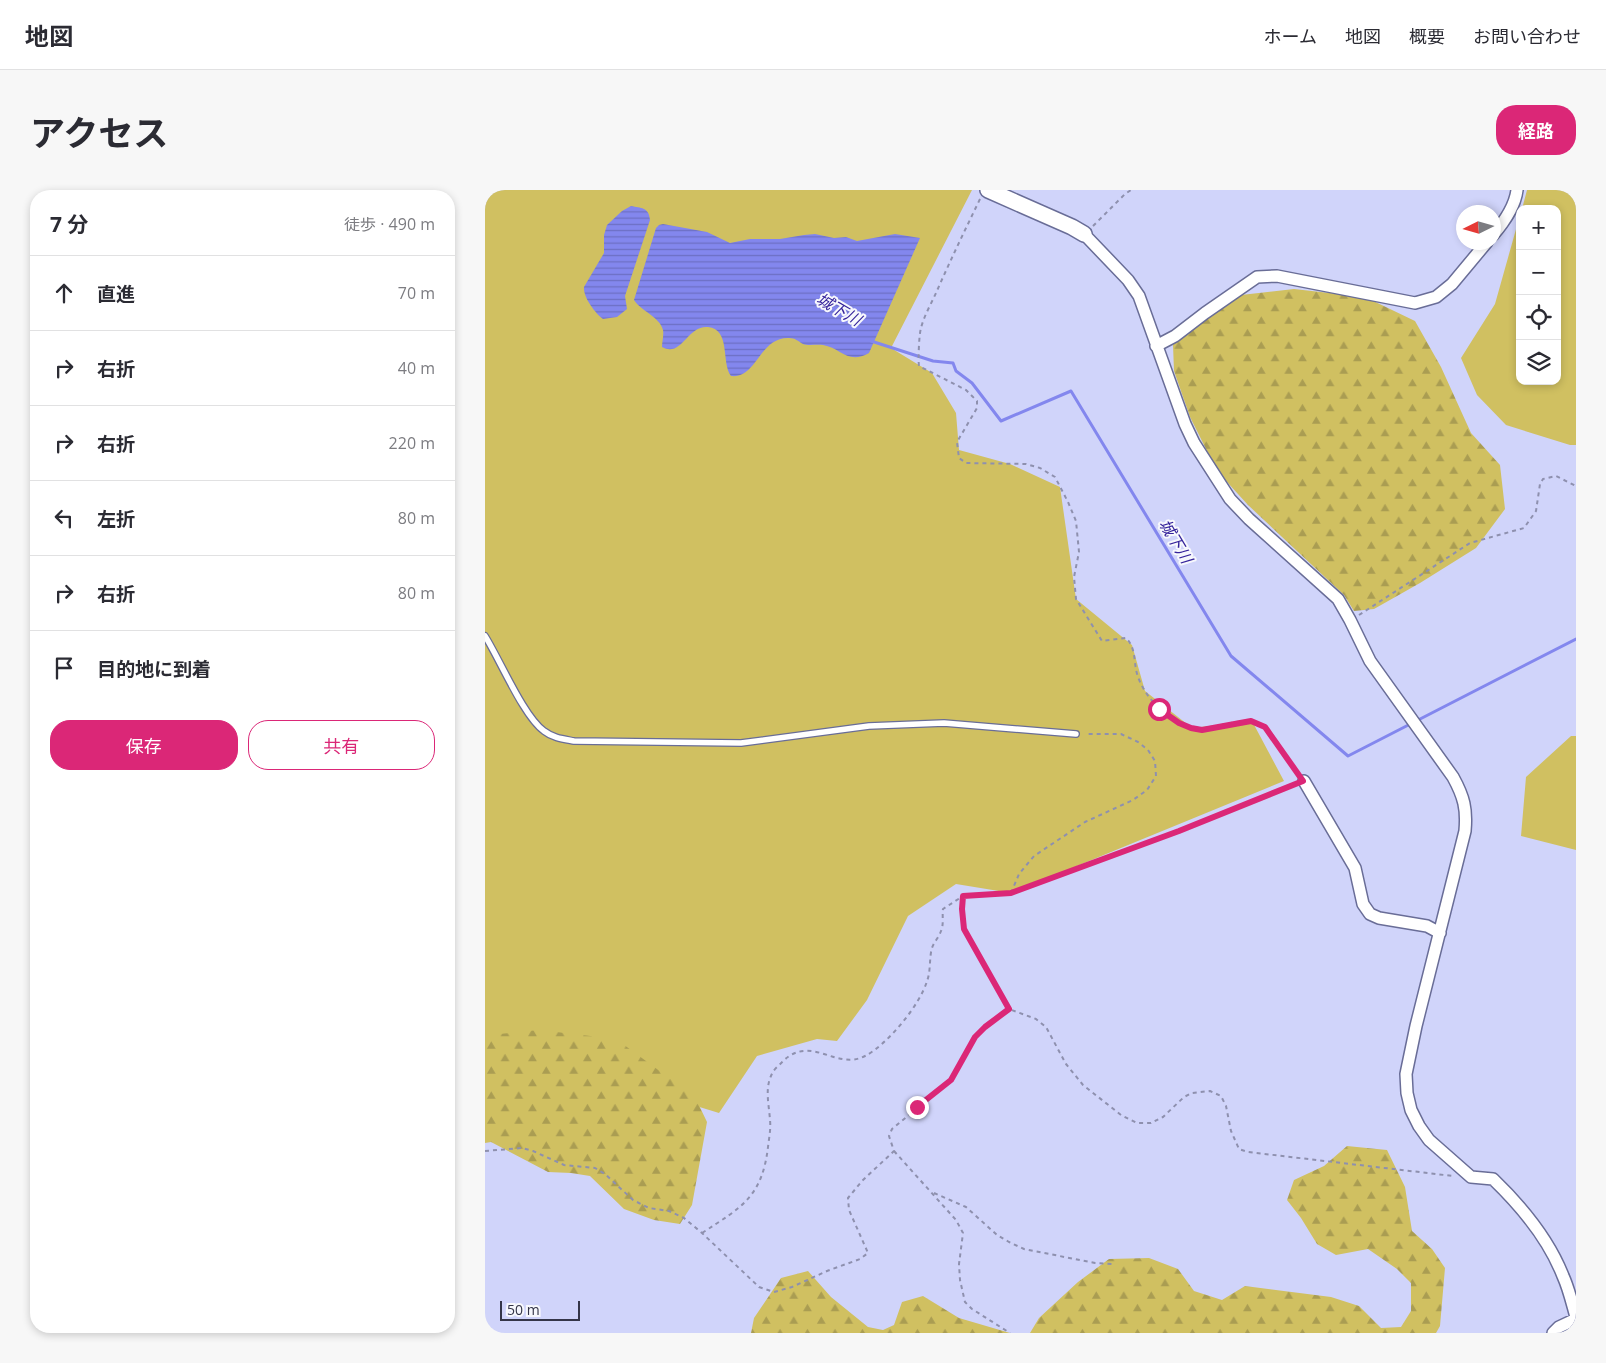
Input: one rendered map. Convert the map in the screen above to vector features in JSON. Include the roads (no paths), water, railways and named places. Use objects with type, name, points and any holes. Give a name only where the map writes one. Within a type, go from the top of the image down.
[{"type":"street","points":[[1501,225],[1516,199],[1517,190]]},
{"type":"street","points":[[984,194],[1072,226],[1084,234],[1128,280],[1139,296],[1185,424],[1194,443],[1230,499],[1249,519],[1337,599],[1350,620],[1369,661],[1414,721],[1453,777],[1462,794],[1466,815],[1465,831],[1411,1050],[1406,1074],[1407,1093],[1411,1110],[1429,1140],[1471,1177],[1493,1178],[1512,1197],[1538,1230],[1563,1275],[1576,1318],[1559,1327],[1553,1333]]},
{"type":"street","points":[[1156,346],[1175,336],[1257,278],[1277,276],[1415,303],[1436,297],[1452,284],[1480,250]]},
{"type":"street","points":[[1303,781],[1355,868],[1363,904],[1370,914],[1379,918],[1427,926],[1440,933]]},
{"type":"lane","points":[[485,636],[531,718],[544,731],[558,738],[573,741],[741,743],[869,726],[944,723],[1076,734]]},
{"type":"water","points":[[631,206],[646,210],[650,220],[625,296],[627,309],[617,317],[603,319],[590,305],[585,295],[584,287],[604,253],[604,235],[607,225],[622,211]]},
{"type":"water","points":[[663,224],[707,232],[730,243],[750,239],[780,239],[815,234],[834,238],[846,237],[857,241],[895,234],[920,238],[869,353],[850,357],[823,345],[805,345],[791,338],[779,339],[764,350],[747,371],[740,375],[731,376],[726,363],[723,340],[715,329],[701,328],[675,348],[662,347],[663,332],[661,325],[634,300],[656,228]]},
{"type":"waterway","name":"城下川","points":[[871,341],[933,361],[953,363],[956,371],[972,383],[1001,421],[1071,391],[1231,656],[1348,756],[1576,639]]}]
